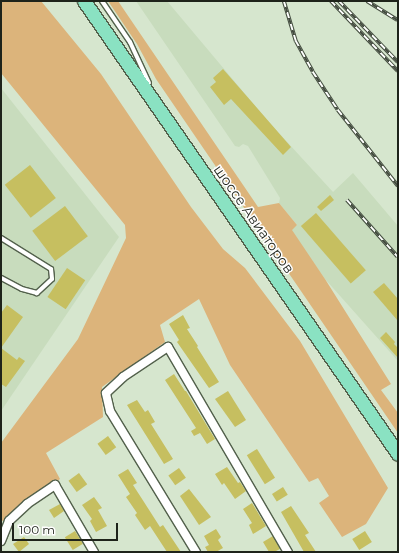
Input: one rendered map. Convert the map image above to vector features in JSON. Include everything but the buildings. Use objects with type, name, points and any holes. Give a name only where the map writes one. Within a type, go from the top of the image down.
[{"type":"main road","name":"шоссе Авиаторов","points":[[84,1],[398,454]]},
{"type":"main road","name":"шоссе Авиаторов","points":[[92,1],[398,442]]},
{"type":"street","points":[[196,552],[110,411],[106,393],[124,377],[168,347],[288,552]]},
{"type":"street","points":[[1,541],[9,521],[27,504],[55,485],[94,552]]},
{"type":"lane","points":[[102,1],[130,42],[149,82]]},
{"type":"lane","points":[[1,238],[51,269],[52,279],[36,293],[1,278]]},
{"type":"shaded area","points":[[1,1],[41,1],[101,74],[191,207],[223,249],[245,268],[300,341],[388,488],[366,524],[342,537],[319,503],[329,496],[318,478],[309,482],[230,365],[199,299],[160,325],[165,342],[102,387],[103,417],[46,453],[60,479],[1,522],[1,443],[78,339],[126,238],[125,225],[1,73]]},
{"type":"shaded area","points":[[108,1],[118,1],[258,207],[279,203],[297,225],[292,230],[325,279],[391,384],[381,390],[398,413],[398,433],[156,79],[137,44]]},
{"type":"shaded area","points":[[136,1],[167,1],[267,120],[333,192],[353,173],[398,226],[398,361],[325,279],[291,230],[297,225],[279,203],[280,198],[248,146],[243,144],[239,147],[235,146]]},
{"type":"shaded area","points":[[1,88],[119,237],[1,411]]},
{"type":"railway","points":[[284,1],[296,41],[313,72],[338,110],[398,186]]},
{"type":"railway","points":[[331,1],[398,71]]},
{"type":"railway","points":[[339,1],[398,62]]},
{"type":"railway","points":[[367,1],[398,20]]},
{"type":"railway","points":[[347,200],[398,257]]}]
